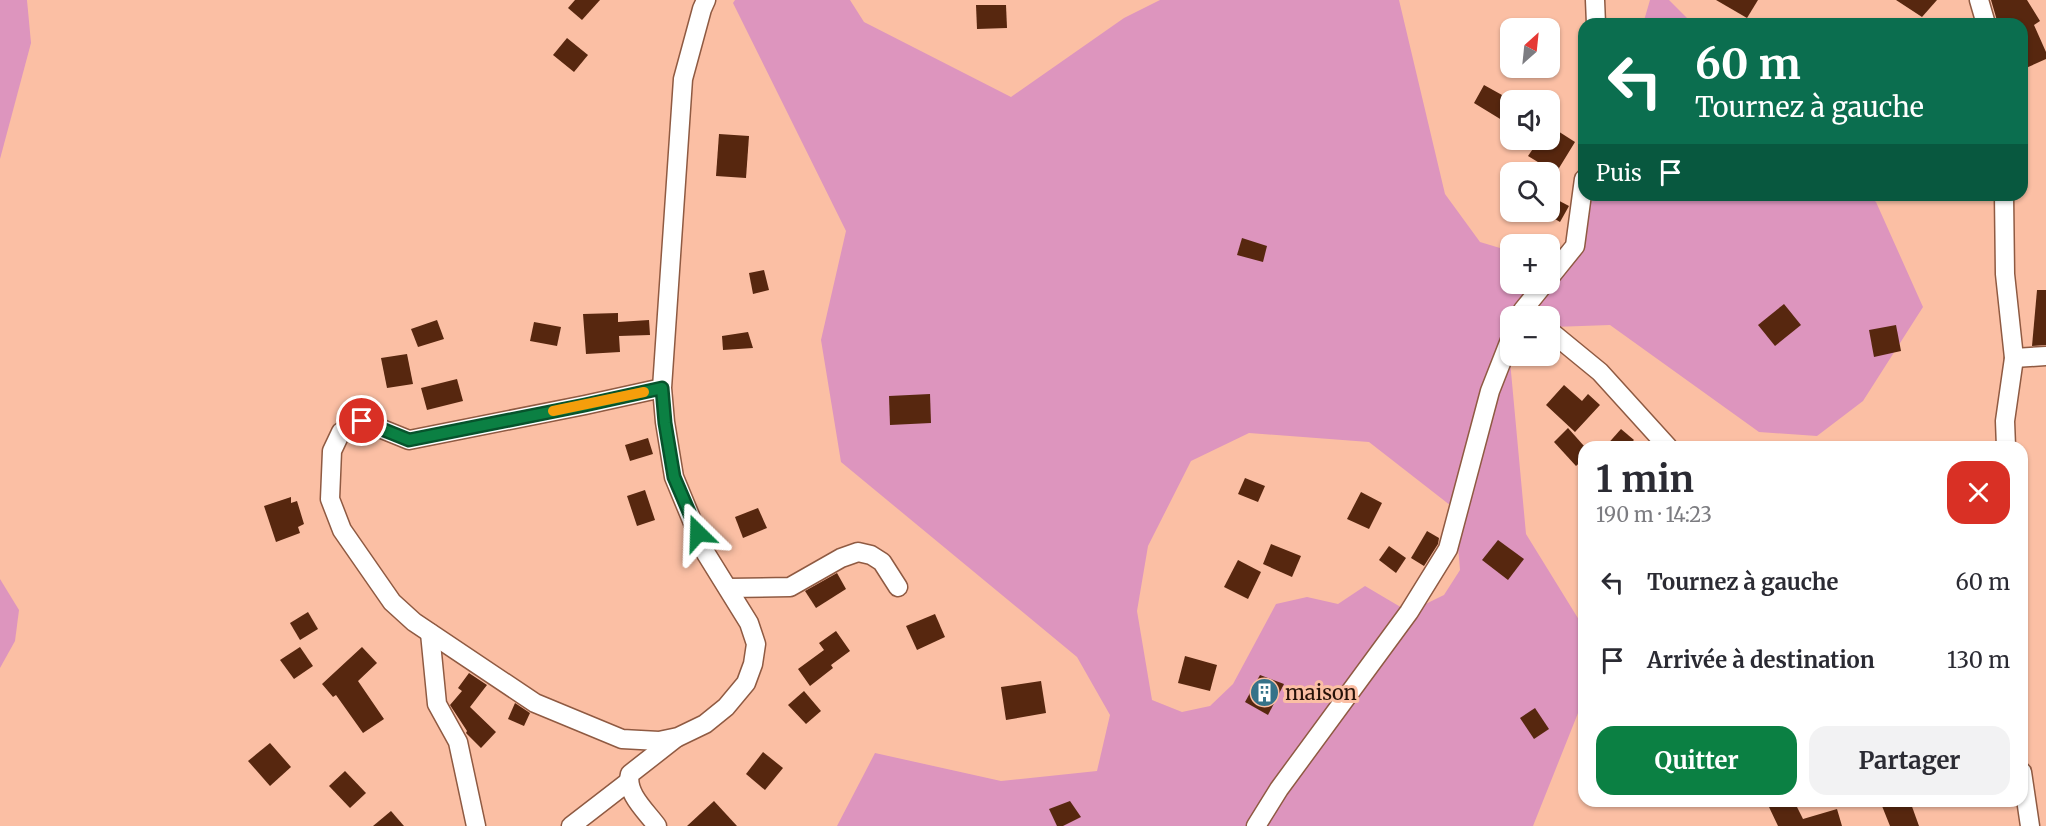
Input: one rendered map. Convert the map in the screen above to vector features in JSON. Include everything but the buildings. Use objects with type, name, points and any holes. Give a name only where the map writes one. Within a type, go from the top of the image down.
[{"type":"street","points":[[657,826],[633,794],[628,782],[630,774],[678,737],[705,724],[726,707],[746,683],[753,664],[756,644],[749,623],[705,552],[674,477],[662,388],[666,302],[683,79],[706,0]]},
{"type":"street","points":[[1595,0],[1596,18]]},
{"type":"street","points":[[1979,0],[1984,18]]},
{"type":"street","points":[[1560,265],[1575,246],[1581,201]]},
{"type":"street","points":[[2004,201],[2005,274],[2014,358],[2005,421],[2006,441]]},
{"type":"street","points":[[1560,340],[1600,372],[1663,441]]},
{"type":"street","points":[[2014,358],[2046,356]]},
{"type":"street","points":[[1256,826],[1279,789],[1409,612],[1448,549],[1490,391],[1500,366]]},
{"type":"street","points":[[662,388],[409,440],[362,421],[342,432],[332,451],[330,499],[342,530],[392,602],[430,633],[535,703],[581,724],[622,739],[659,741],[678,737]]},
{"type":"street","points":[[728,588],[790,586],[841,558],[858,552],[871,555],[882,562],[898,587]]},
{"type":"street","points":[[430,633],[437,704],[458,742],[476,826]]},
{"type":"street","points":[[571,826],[628,782]]},
{"type":"street","points":[[2027,807],[2030,826]]},
{"type":"shaded area","points":[[0,0],[27,0],[31,43],[0,159]]},
{"type":"shaded area","points":[[735,0],[850,0],[864,22],[1011,97],[1124,18],[1160,0],[1399,0],[1445,194],[1480,242],[1500,248],[1500,294],[1560,294],[1560,251],[1575,246],[1589,201],[1875,201],[1923,307],[1863,401],[1817,436],[1759,432],[1610,325],[1560,327],[1560,306],[1500,306],[1500,366],[1510,366],[1526,534],[1578,618],[1578,713],[1533,826],[837,826],[875,753],[1001,781],[1097,771],[1110,715],[1077,657],[841,462],[821,340],[846,231],[733,3]],"holes":[[[1249,433],[1369,442],[1455,509],[1460,570],[1444,595],[1409,612],[1365,586],[1338,604],[1307,597],[1276,604],[1233,684],[1210,706],[1182,712],[1152,700],[1137,611],[1148,546],[1191,461]]]},
{"type":"shaded area","points":[[1650,0],[1669,0],[1687,18],[1645,18]]},
{"type":"shaded area","points":[[0,579],[19,610],[15,641],[0,668]]},
{"type":"slow traffic","points":[[553,411],[644,392]]},
{"type":"place","name":"maison","points":[[1264,693]]},
{"type":"route","points":[[362,421],[409,440],[662,388],[674,477],[698,533]]}]
